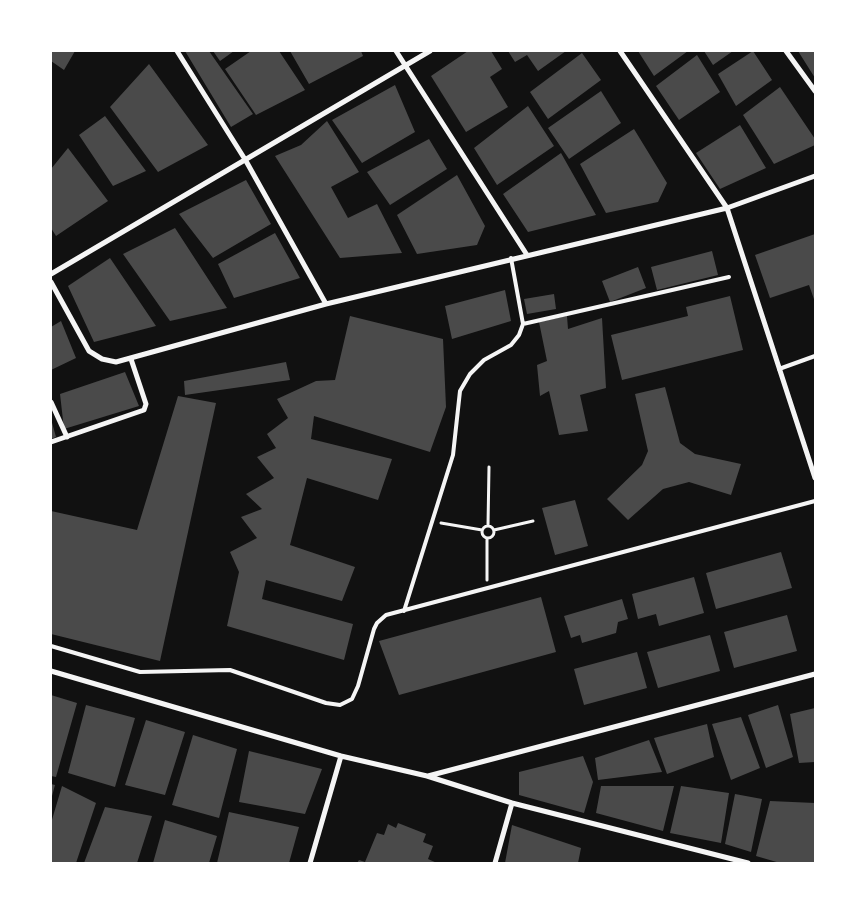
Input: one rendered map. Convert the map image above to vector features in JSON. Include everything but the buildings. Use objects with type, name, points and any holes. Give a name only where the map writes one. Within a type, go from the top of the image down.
[{"type":"street","points":[[176,51],[246,161],[326,304]]},
{"type":"street","points":[[396,51],[527,255]]},
{"type":"street","points":[[51,274],[430,51]]},
{"type":"street","points":[[620,51],[727,208],[815,478]]},
{"type":"street","points":[[786,51],[815,91]]},
{"type":"street","points":[[51,282],[89,351],[102,359],[116,362],[326,304],[727,208],[815,176]]},
{"type":"street","points":[[51,442],[144,410],[146,404],[131,359]]},
{"type":"street","points":[[52,404],[66,437]]},
{"type":"street","points":[[51,671],[341,756],[427,776],[512,803],[748,863]]},
{"type":"street","points":[[427,776],[815,674]]},
{"type":"street","points":[[310,863],[341,756]]},
{"type":"street","points":[[495,863],[512,803]]},
{"type":"lane","points":[[404,610],[452,455],[460,391],[470,374],[484,360],[511,345],[519,335],[523,324],[512,258]]},
{"type":"lane","points":[[523,324],[729,277]]},
{"type":"lane","points":[[779,369],[815,356]]},
{"type":"lane","points":[[51,646],[140,672],[230,670],[326,703],[340,705],[352,699],[358,686],[376,623],[386,615],[815,501]]},
{"type":"path","points":[[482,530],[488,525],[489,467]]},
{"type":"path","points":[[432,521],[482,530],[488,538],[487,588]]},
{"type":"path","points":[[494,530],[533,521]]},
{"type":"path","points":[[488,525],[494,530]]},
{"type":"path","points":[[488,538],[494,534],[494,530]]}]
